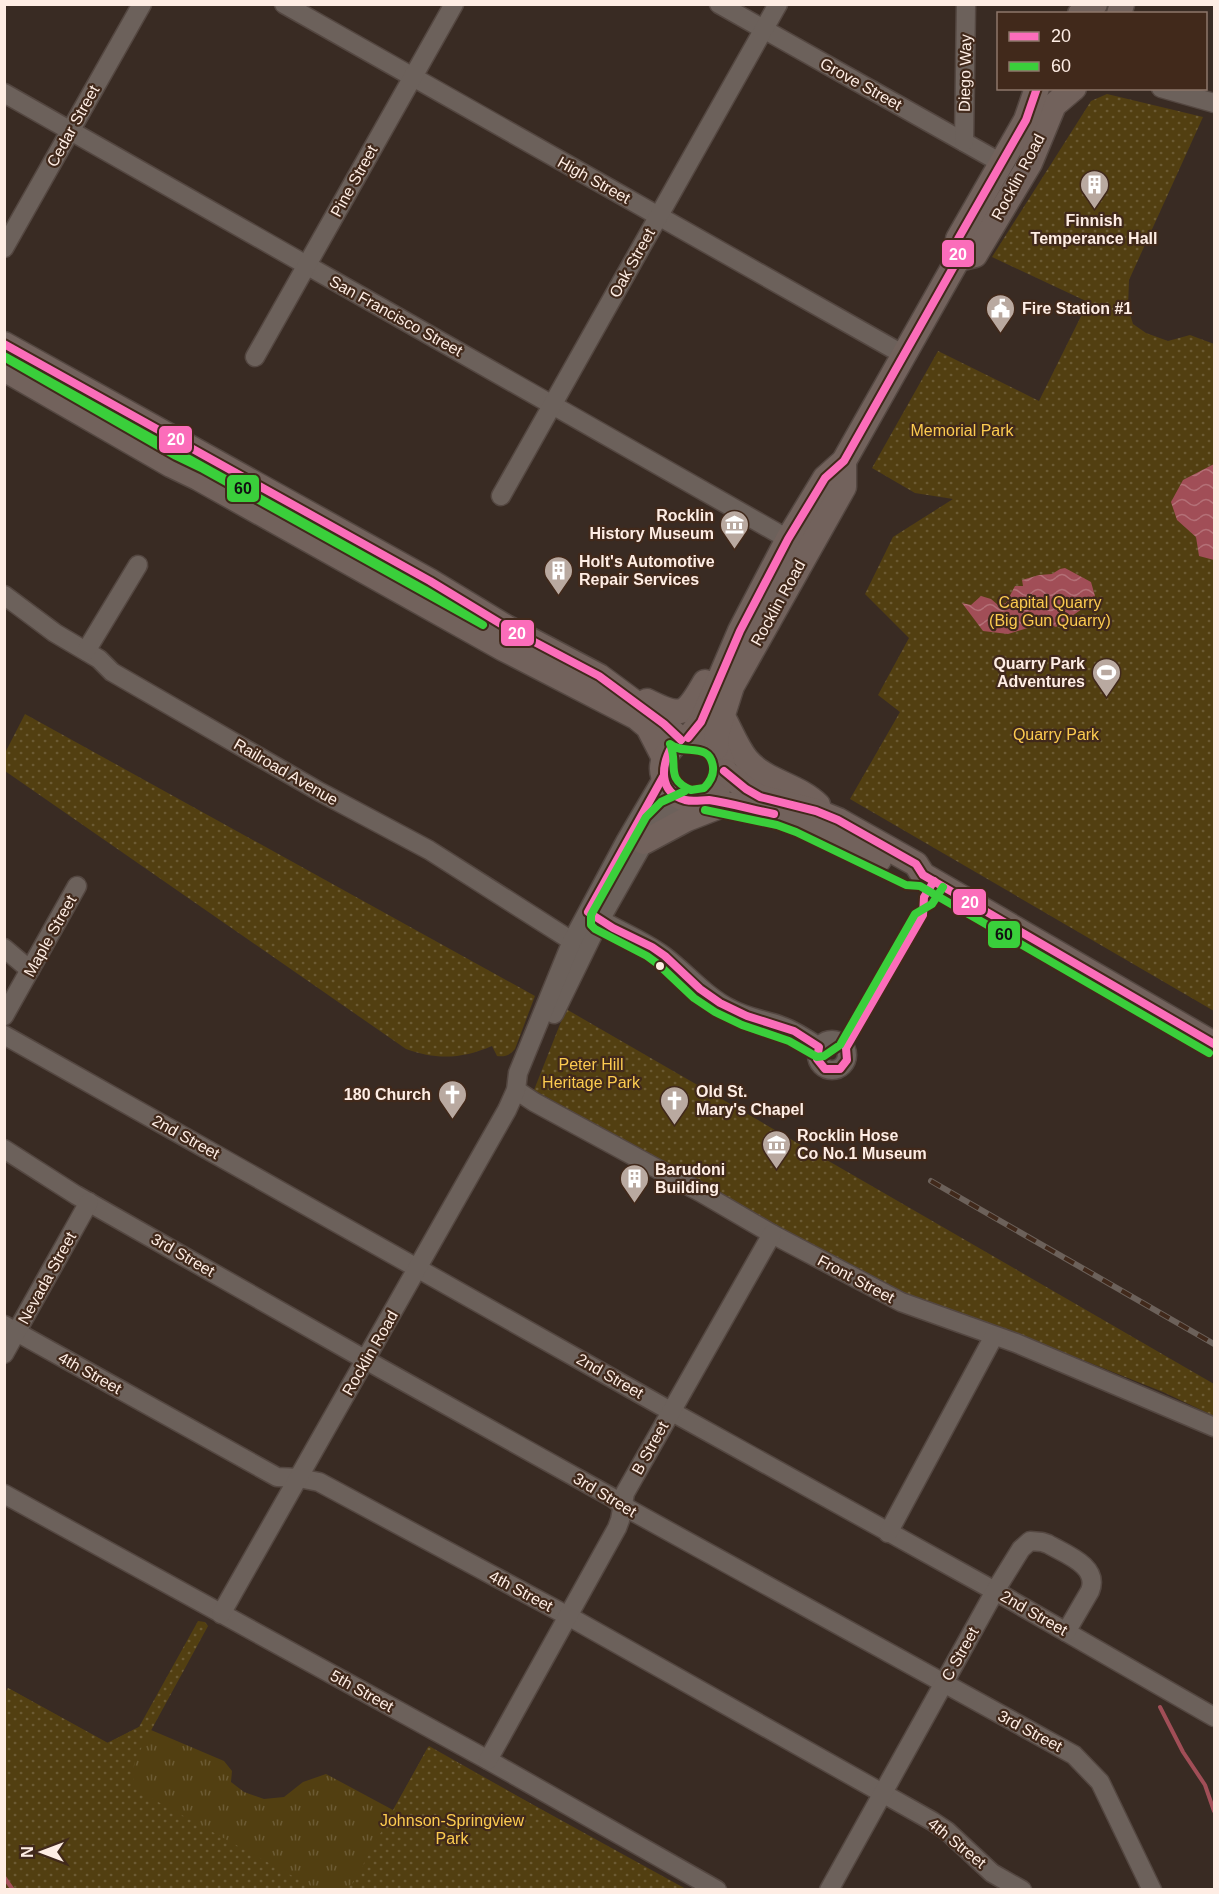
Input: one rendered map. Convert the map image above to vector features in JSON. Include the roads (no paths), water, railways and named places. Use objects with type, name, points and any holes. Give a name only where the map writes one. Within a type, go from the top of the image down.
[{"type":"main road","name":"Rocklin Road","points":[[684,739],[701,722],[740,631],[788,539],[825,478],[843,460],[958,259],[958,239],[1003,164],[1026,120],[1036,90]]},
{"type":"main road","name":"Rocklin Road","points":[[958,259],[975,255],[1030,163],[1054,105],[1072,90]]},
{"type":"main road","points":[[984,239],[980,234],[980,225],[1004,176],[1003,164],[1018,156],[1038,127],[1048,120]]},
{"type":"main road","points":[[4,344],[430,581],[506,627],[662,709],[682,712],[691,706],[724,648],[740,631]]},
{"type":"main road","points":[[4,369],[171,465],[453,621],[636,717],[648,727],[663,767],[667,786],[673,793],[780,815],[800,822],[910,875],[923,875]]},
{"type":"main road","name":"Rocklin Road","points":[[716,748],[722,715],[732,686],[844,487],[843,460]]},
{"type":"main road","points":[[776,607],[779,585],[795,551],[788,539]]},
{"type":"main road","points":[[599,676],[684,739],[707,742],[716,748],[723,762],[724,771],[721,782],[702,812],[644,842]]},
{"type":"main road","points":[[722,715],[747,760],[774,780],[809,796],[831,818]]},
{"type":"main road","points":[[663,767],[675,743],[684,739]]},
{"type":"main road","points":[[724,771],[760,797],[831,818],[916,864],[923,875],[1215,1044]]},
{"type":"street","name":"Cedar Street","points":[[4,248],[142,4]]},
{"type":"street","name":"High Street","points":[[284,4],[904,355]]},
{"type":"street","name":"Pine Street","points":[[255,357],[454,4]]},
{"type":"street","name":"Grove Street","points":[[719,4],[1003,164]]},
{"type":"street","name":"Oak Street","points":[[501,496],[778,4]]},
{"type":"street","name":"Diego Way","points":[[964,142],[966,4]]},
{"type":"street","points":[[1169,90],[1215,102]]},
{"type":"street","name":"San Francisco Street","points":[[4,93],[788,539]]},
{"type":"street","points":[[86,651],[138,565]]},
{"type":"street","name":"Railroad Avenue","points":[[4,595],[56,633],[86,651],[112,672],[320,792],[429,850],[572,941]]},
{"type":"street","name":"Rocklin Road","points":[[221,1614],[419,1268],[496,1131],[516,1090],[526,1080],[626,840],[663,767]]},
{"type":"street","name":"Rocklin Road","points":[[516,1090],[518,1073],[572,941],[594,916],[655,823],[667,811],[708,802]]},
{"type":"street","name":"Maple Street","points":[[4,1016],[77,886]]},
{"type":"street","points":[[594,916],[652,947],[700,989],[720,1003],[740,1013],[794,1031],[819,1047]]},
{"type":"street","points":[[4,948],[30,970]]},
{"type":"street","name":"2nd Street","points":[[4,1035],[995,1591],[1215,1717]]},
{"type":"street","name":"Front Street","points":[[516,1090],[772,1234],[901,1302],[1063,1362],[1215,1427]]},
{"type":"street","name":"3rd Street","points":[[4,1149],[89,1202],[613,1498],[623,1506],[1062,1747],[1083,1762],[1100,1782],[1152,1890]]},
{"type":"street","name":"Nevada Street","points":[[4,1354],[11,1328],[89,1202]]},
{"type":"street","name":"B Street","points":[[488,1760],[617,1528],[625,1493],[772,1234]]},
{"type":"street","name":"4th Street","points":[[11,1328],[277,1477],[320,1482],[568,1616],[947,1831],[992,1872],[1022,1890]]},
{"type":"street","points":[[888,1533],[994,1336]]},
{"type":"street","name":"5th Street","points":[[4,1494],[488,1760],[717,1890]]},
{"type":"street","name":"C Street","points":[[829,1890],[995,1591],[1025,1545],[1036,1541],[1048,1544],[1087,1568],[1092,1579],[1090,1591],[1066,1632]]},
{"type":"water","points":[[1214,464],[1214,560],[1199,556],[1196,537],[1177,520],[1171,502],[1183,480]]},
{"type":"water","points":[[1065,568],[1091,582],[1095,596],[1082,609],[1056,627],[1045,623],[1008,634],[983,631],[962,603],[971,605],[981,596],[991,599],[998,605],[1006,603],[1015,586],[1023,586],[1022,580],[1052,574]]},
{"type":"waterway","points":[[1160,1707],[1183,1752],[1205,1785],[1214,1811]]},
{"type":"waterway","points":[[4,1877],[13,1890]]},
{"type":"railway","points":[[931,1181],[1214,1344]]},
{"type":"place","name":"Finnish Temperance Hall","points":[[1094,210]]},
{"type":"place","name":"Fire Station #1","points":[[1001,334]]},
{"type":"place","name":"Rocklin History Museum","points":[[735,550]]},
{"type":"place","name":"Holt's Automotive Repair Services","points":[[558,596]]},
{"type":"place","name":"Quarry Park Adventures","points":[[1106,698]]},
{"type":"place","name":"180 Church","points":[[452,1120]]},
{"type":"place","name":"Old St. Mary's Chapel","points":[[675,1126]]},
{"type":"place","name":"Rocklin Hose Co No.1 Museum","points":[[776,1170]]},
{"type":"place","name":"Barudoni Building","points":[[634,1204]]},
{"type":"park label","name":"Memorial Park","points":[[962,430]]},
{"type":"park label","name":"Capital Quarry (Big Gun Quarry)","points":[[1050,611]]},
{"type":"park label","name":"Quarry Park","points":[[1056,734]]},
{"type":"park label","name":"Peter Hill Heritage Park","points":[[591,1073]]},
{"type":"park label","name":"Johnson-Springview Park","points":[[452,1829]]}]
